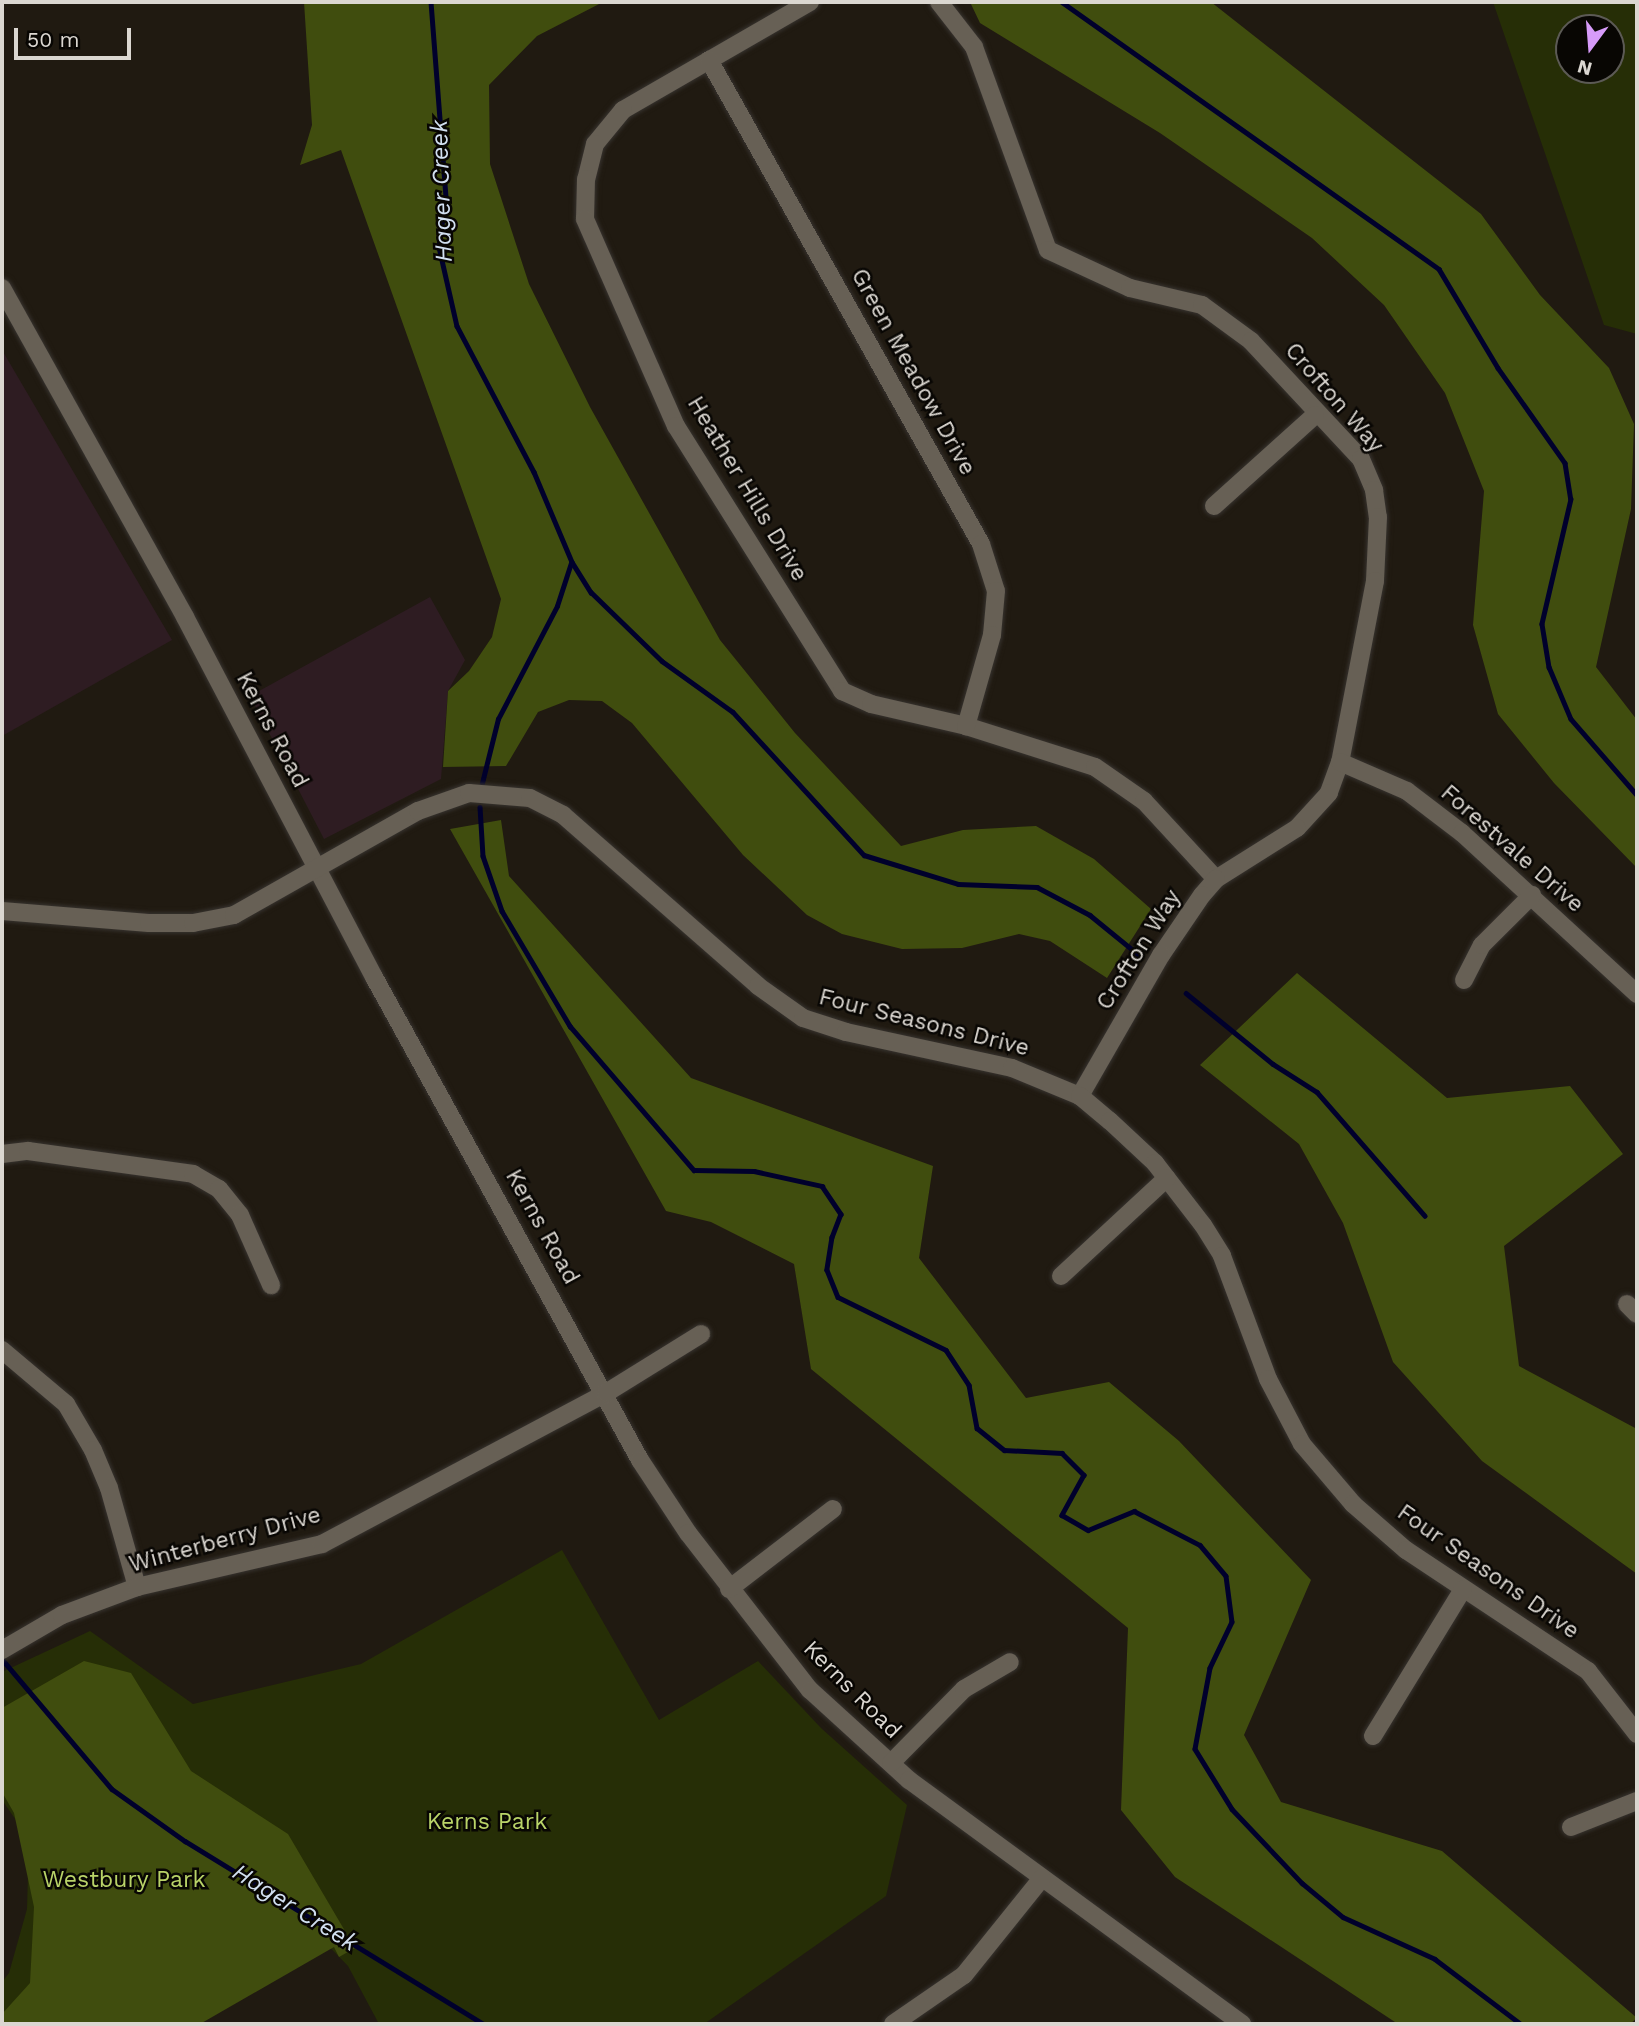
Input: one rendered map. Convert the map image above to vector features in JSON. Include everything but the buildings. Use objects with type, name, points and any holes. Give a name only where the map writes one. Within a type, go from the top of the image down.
[{"type":"street","name":"Heather Hills Drive","points":[[810,2],[622,110],[595,144],[586,179],[584,219],[676,426],[842,691],[871,704],[966,726],[1095,767],[1144,801],[1216,880]]},
{"type":"street","name":"Crofton Way","points":[[939,2],[974,47],[1048,250],[1130,288],[1202,305],[1251,341],[1315,415],[1361,459],[1374,490],[1378,517],[1375,581],[1340,762],[1329,793],[1297,828],[1216,880],[1161,955],[1080,1096]]},
{"type":"street","name":"Green Meadow Drive","points":[[709,60],[981,544],[996,591],[992,635],[966,726]]},
{"type":"street","name":"Kerns Road","points":[[2,288],[185,617],[317,870],[606,1393],[640,1460],[729,1589],[810,1690],[891,1763],[1042,1878],[1242,2024]]},
{"type":"street","points":[[1214,506],[1315,415]]},
{"type":"street","name":"Forestvale Drive","points":[[1340,762],[1407,791],[1532,895],[1637,994]]},
{"type":"street","name":"Four Seasons Drive","points":[[317,870],[418,811],[469,793],[530,798],[563,815],[758,986],[803,1017],[846,1032],[1012,1068],[1080,1096],[1167,1178],[1222,1256],[1268,1379],[1301,1444],[1353,1504],[1406,1550],[1588,1671],[1637,1734]]},
{"type":"street","points":[[2,911],[193,923],[234,915],[317,870]]},
{"type":"street","points":[[1464,980],[1482,945],[1532,895]]},
{"type":"street","points":[[2,1154],[28,1151],[193,1174],[219,1189],[240,1215],[271,1284]]},
{"type":"street","points":[[1061,1276],[1167,1178]]},
{"type":"street","name":"Winterberry Drive","points":[[2,1650],[62,1615],[137,1587],[322,1544],[606,1393],[701,1334]]},
{"type":"street","points":[[2,1350],[66,1404],[93,1450],[109,1488],[137,1587]]},
{"type":"street","points":[[729,1589],[833,1509]]},
{"type":"street","points":[[1373,1736],[1462,1589]]},
{"type":"street","points":[[891,1763],[964,1689],[1010,1662]]},
{"type":"street","points":[[1571,1827],[1637,1801]]},
{"type":"street","points":[[896,2023],[964,1975],[1042,1878]]},
{"type":"shaded area","points":[[2,350],[172,640],[2,736]]},
{"type":"shaded area","points":[[430,597],[465,660],[448,691],[441,779],[324,839],[250,696]]},
{"type":"green space","points":[[304,2],[603,2],[537,36],[489,85],[490,164],[529,284],[590,407],[720,640],[795,733],[901,846],[963,830],[1036,826],[1094,859],[1151,909],[1107,978],[1050,941],[1019,934],[962,948],[902,949],[842,934],[807,915],[743,855],[632,723],[602,701],[569,700],[538,712],[506,766],[443,767],[448,691],[469,671],[492,637],[501,599],[341,150],[300,165],[312,125]]},
{"type":"green space","points":[[970,2],[1211,2],[1481,214],[1540,295],[1609,368],[1634,424],[1631,509],[1596,667],[1637,720],[1637,868],[1554,783],[1498,714],[1473,625],[1484,491],[1445,393],[1384,305],[1312,238],[1160,133],[980,23]]},
{"type":"green space","points":[[1493,2],[1637,2],[1637,334],[1604,325]]},
{"type":"green space","points":[[501,820],[509,876],[691,1078],[933,1166],[919,1258],[1026,1398],[1109,1382],[1179,1441],[1311,1580],[1244,1735],[1281,1802],[1442,1851],[1637,2018],[1630,2024],[1398,2024],[1175,1877],[1121,1810],[1128,1628],[811,1369],[794,1264],[711,1222],[666,1211],[450,829]]},
{"type":"green space","points":[[1297,973],[1447,1098],[1570,1086],[1623,1154],[1504,1246],[1519,1366],[1637,1429],[1637,1574],[1482,1461],[1393,1362],[1343,1223],[1299,1144],[1200,1065]]},
{"type":"green space","name":"Kerns Park","points":[[562,1550],[659,1720],[758,1661],[821,1728],[907,1805],[886,1896],[704,2024],[379,2024],[348,1966],[276,1892],[2,2024],[2,1982],[9,1973],[27,1909],[29,1839],[2,1800],[2,1672],[90,1631],[193,1704],[361,1664]]},
{"type":"green space","name":"Westbury Park","points":[[84,1661],[131,1673],[191,1771],[288,1834],[355,1948],[339,1957],[334,1947],[200,2024],[2,2024],[2,2014],[30,1983],[34,1907],[14,1813],[2,1792],[2,1708]]},
{"type":"waterway","points":[[431,2],[446,197],[439,247],[457,326],[534,472],[572,562],[591,592],[662,661],[733,712],[864,855],[958,884],[1037,887],[1090,915],[1139,955]]},
{"type":"waterway","points":[[1062,2],[1439,269],[1498,368],[1565,463],[1571,499],[1542,624],[1549,667],[1571,719],[1637,795]]},
{"type":"waterway","points":[[480,791],[498,719],[557,606],[571,563]]},
{"type":"waterway","points":[[480,807],[483,856],[502,911],[570,1026],[694,1170],[754,1171],[822,1186],[841,1214],[832,1237],[827,1270],[838,1297],[946,1350],[969,1385],[977,1428],[1004,1450],[1062,1453],[1084,1475],[1062,1515],[1088,1530],[1134,1511],[1200,1545],[1226,1576],[1232,1622],[1210,1668],[1195,1749],[1232,1809],[1302,1883],[1343,1917],[1435,1959],[1521,2024]]},
{"type":"waterway","points":[[1186,993],[1273,1064],[1317,1092],[1425,1216]]},
{"type":"waterway","name":"Hager Creek","points":[[2,1659],[112,1789],[185,1841],[484,2024]]}]
